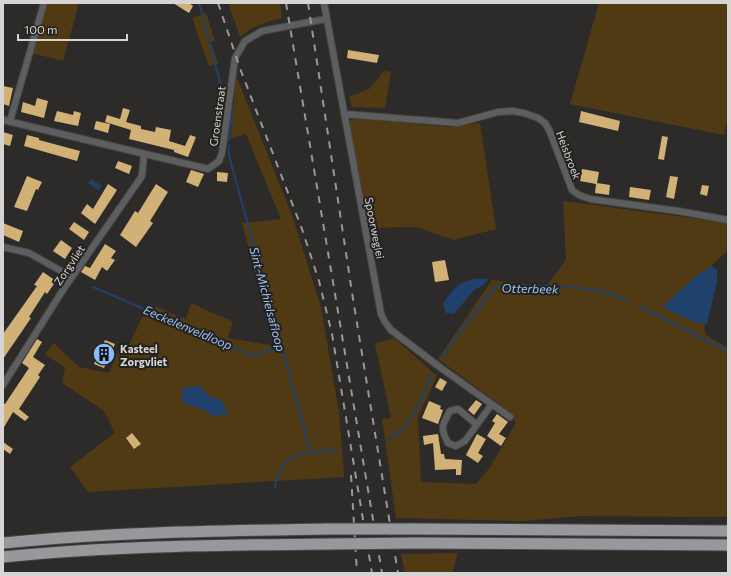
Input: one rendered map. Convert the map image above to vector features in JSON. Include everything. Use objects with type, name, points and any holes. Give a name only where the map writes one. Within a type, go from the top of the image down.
[{"type":"highway","points":[[3,543],[40,539],[159,533],[328,529],[724,530]]},
{"type":"highway","points":[[3,557],[97,550],[213,545],[416,543],[728,545]]},
{"type":"highway","points":[[703,545],[720,552],[728,552]]},
{"type":"street","points":[[10,121],[44,3]]},
{"type":"street","name":"Spoorweglei","points":[[324,3],[381,314],[391,330],[510,417]]},
{"type":"street","name":"Groenstraat","points":[[3,120],[201,169],[212,167],[218,161],[222,152],[235,58],[244,41],[262,31],[326,19]]},
{"type":"street","name":"Heisbroek","points":[[344,114],[458,122],[498,112],[524,113],[538,118],[545,123],[550,132],[572,190],[579,195],[590,199],[728,220]]},
{"type":"street","name":"Zorgvliet","points":[[3,385],[72,277],[142,176],[144,154]]},
{"type":"street","points":[[3,247],[29,253],[72,277]]},
{"type":"street","points":[[476,424],[458,409],[450,411],[442,424],[443,435],[448,443],[456,446],[465,441],[492,404]]},
{"type":"shaded area","points":[[47,3],[79,3],[63,61],[32,53]]},
{"type":"shaded area","points":[[228,3],[280,3],[282,18],[260,25],[240,37]]},
{"type":"shaded area","points":[[599,3],[728,3],[728,117],[724,135],[570,104]]},
{"type":"shaded area","points":[[206,13],[215,41],[211,42],[218,63],[209,66],[192,18]]},
{"type":"shaded area","points":[[384,71],[391,72],[385,108],[352,107],[349,97],[369,89]]},
{"type":"shaded area","points":[[236,75],[293,218],[321,307],[339,412],[344,477],[88,492],[70,467],[115,433],[104,411],[62,383],[65,368],[45,354],[54,343],[79,367],[109,373],[119,350],[128,347],[149,304],[186,319],[191,303],[233,322],[228,338],[275,346],[242,223],[281,219],[246,134],[231,139]]},
{"type":"shaded area","points":[[353,118],[449,127],[480,123],[496,229],[454,240],[416,227],[370,228],[348,123]]},
{"type":"shaded area","points":[[563,201],[728,223],[728,250],[672,303],[704,321],[705,334],[728,348],[728,517],[580,516],[524,521],[396,518],[382,419],[391,418],[375,344],[394,338],[437,376],[418,417],[421,482],[476,484],[491,466],[516,423],[510,412],[438,359],[492,280],[546,287],[566,260]]},
{"type":"shaded area","points":[[458,553],[452,573],[405,573],[401,554]]},
{"type":"water","points":[[91,179],[102,186],[99,190],[88,183]]},
{"type":"water","points":[[712,266],[717,270],[717,281],[707,324],[694,322],[662,307],[696,276]]},
{"type":"water","points":[[473,279],[488,279],[484,285],[474,290],[454,314],[446,313],[443,304],[456,287]]},
{"type":"water","points":[[200,386],[211,397],[221,400],[229,414],[213,416],[200,408],[186,405],[182,399],[182,390],[186,387]]},
{"type":"building","points":[[173,3],[189,3],[193,6],[189,13]]},
{"type":"building","points":[[348,50],[379,55],[377,63],[347,58]]},
{"type":"building","points":[[3,86],[13,88],[9,106],[3,104]]},
{"type":"building","points":[[37,98],[48,101],[44,118],[21,112],[23,102],[35,106]]},
{"type":"building","points":[[123,108],[130,110],[126,122],[141,126],[141,129],[155,132],[156,127],[171,130],[169,141],[185,146],[190,135],[196,137],[188,157],[174,152],[174,150],[129,139],[131,130],[105,122],[107,115],[120,119]]},
{"type":"building","points":[[57,111],[73,115],[74,111],[81,113],[78,126],[54,121]]},
{"type":"building","points":[[581,111],[620,121],[618,131],[579,122]]},
{"type":"building","points":[[96,121],[110,124],[108,133],[94,129]]},
{"type":"building","points":[[3,132],[13,135],[10,146],[3,144]]},
{"type":"building","points":[[27,135],[39,138],[39,140],[80,151],[77,161],[24,146]]},
{"type":"building","points":[[662,136],[668,137],[664,160],[658,159]]},
{"type":"building","points":[[118,161],[132,166],[129,174],[115,168]]},
{"type":"building","points":[[582,169],[599,172],[597,183],[610,185],[609,195],[595,193],[596,184],[580,181]]},
{"type":"building","points":[[191,170],[204,174],[198,187],[186,182]]},
{"type":"building","points":[[217,172],[228,173],[227,182],[217,181]]},
{"type":"building","points":[[27,176],[42,182],[38,190],[36,189],[27,211],[14,207]]},
{"type":"building","points":[[670,176],[678,177],[674,199],[666,197]]},
{"type":"building","points":[[108,184],[117,190],[95,224],[81,213],[87,204],[93,209]]},
{"type":"building","points":[[156,184],[168,192],[150,221],[153,223],[136,247],[120,235],[135,211],[138,213]]},
{"type":"building","points":[[702,185],[709,186],[707,196],[700,194]]},
{"type":"building","points":[[630,187],[651,190],[649,200],[629,197]]},
{"type":"building","points":[[74,222],[89,232],[84,240],[69,229]]},
{"type":"building","points":[[3,223],[23,231],[19,242],[3,235]]},
{"type":"building","points":[[61,240],[72,248],[65,259],[53,251]]},
{"type":"building","points":[[105,244],[116,251],[111,258],[115,260],[107,271],[102,267],[95,280],[81,272],[85,266],[90,268]]},
{"type":"building","points":[[445,260],[449,280],[435,282],[432,262]]},
{"type":"building","points":[[43,272],[56,281],[47,294],[45,292],[29,317],[31,318],[3,359],[3,334],[37,286],[34,285]]},
{"type":"building","points":[[37,339],[42,342],[33,357],[45,365],[38,375],[40,377],[19,409],[29,417],[25,421],[13,412],[3,429],[3,403],[5,404],[29,368],[22,363]]},
{"type":"building","name":"Kasteel Zorgvliet","points":[[105,340],[115,344],[104,368],[94,364]]},
{"type":"building","points":[[440,378],[447,382],[442,391],[435,387]]},
{"type":"building","points":[[476,400],[482,404],[474,415],[468,410]]},
{"type":"building","points":[[429,401],[441,406],[440,409],[443,410],[438,424],[422,418]]},
{"type":"building","points":[[497,414],[508,422],[499,434],[506,438],[501,446],[487,436],[495,423],[492,421]]},
{"type":"building","points":[[132,433],[141,444],[134,449],[126,438]]},
{"type":"building","points":[[438,434],[441,454],[444,454],[445,459],[462,460],[461,475],[456,475],[456,469],[435,470],[433,443],[424,445],[423,436]]},
{"type":"building","points":[[477,434],[486,439],[478,453],[483,456],[478,463],[466,455]]},
{"type":"building","points":[[3,442],[13,449],[10,454],[3,449]]},
{"type":"waterway","name":"Sint-Michielsafloop","points":[[199,3],[223,93]]},
{"type":"waterway","name":"Sint-Michielsafloop","points":[[229,140],[233,108]]},
{"type":"waterway","name":"Sint-Michielsafloop","points":[[229,146],[229,156],[311,453]]},
{"type":"waterway","name":"Otterbeek","points":[[442,358],[460,331],[496,287],[536,286],[579,288],[604,292],[627,301]]},
{"type":"waterway","name":"Eeckelenveldloop","points":[[93,287],[256,357],[270,349],[283,352]]},
{"type":"waterway","name":"Otterbeek","points":[[639,306],[728,351]]},
{"type":"waterway","name":"Otterbeek","points":[[387,440],[396,435],[415,412],[432,374]]},
{"type":"waterway","name":"Otterbeek","points":[[275,488],[278,475],[283,466],[289,460],[305,453],[337,450]]},
{"type":"railway","points":[[218,3],[241,71],[302,229],[319,281],[332,334],[372,573]]},
{"type":"railway","points":[[286,3],[382,573]]},
{"type":"railway","points":[[308,3],[353,299],[398,573]]},
{"type":"railway","points":[[351,475],[357,573]]},
{"type":"place","name":"Kasteel Zorgvliet","points":[[104,354]]}]
